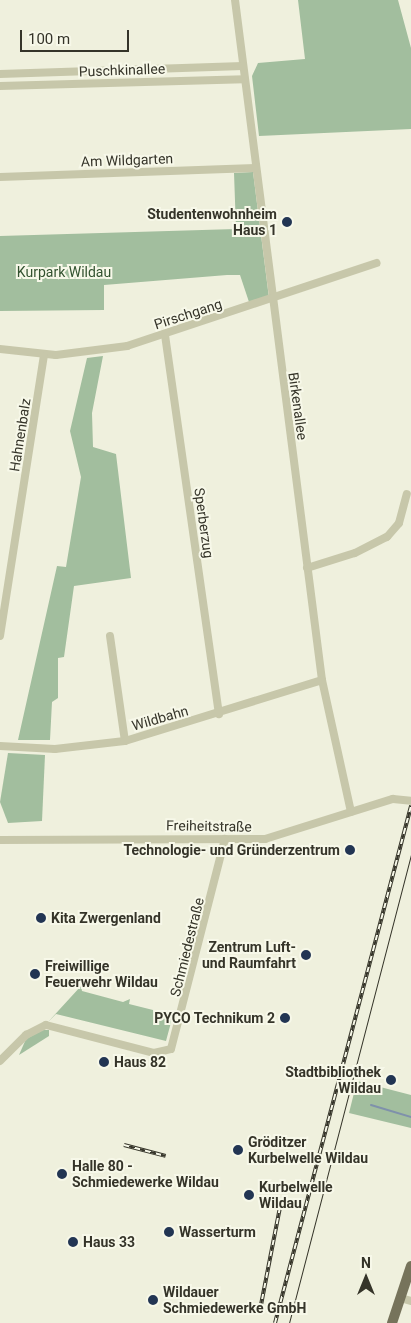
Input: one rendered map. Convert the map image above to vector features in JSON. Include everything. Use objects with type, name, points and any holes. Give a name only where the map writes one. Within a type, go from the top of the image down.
[{"type":"main road","points":[[392,1323],[411,1266]]},
{"type":"street","name":"Birkenallee","points":[[235,0],[271,300],[322,680],[351,812]]},
{"type":"street","name":"Puschkinallee","points":[[0,74],[243,66]]},
{"type":"street","name":"Puschkinallee","points":[[0,86],[244,78]]},
{"type":"street","name":"Am Wildgarten","points":[[0,177],[255,168]]},
{"type":"street","name":"Pirschgang","points":[[0,349],[44,356],[89,354],[165,335],[377,263]]},
{"type":"street","name":"Sperberzug","points":[[165,335],[218,714]]},
{"type":"street","name":"Hahnenbalz","points":[[0,636],[44,356]]},
{"type":"street","points":[[307,568],[355,554],[387,537],[399,523],[407,494]]},
{"type":"street","points":[[110,636],[125,741]]},
{"type":"street","name":"Wildbahn","points":[[0,746],[55,749],[125,741],[218,714],[322,680]]},
{"type":"street","name":"Freiheitstraße","points":[[0,840],[33,836],[225,839],[278,836],[393,799],[411,801]]},
{"type":"street","name":"Schmiedestraße","points":[[0,1061],[26,1035],[46,1025],[161,1054],[176,1041],[225,839]]},
{"type":"street","points":[[400,1298],[411,1301]]},
{"type":"green space","points":[[298,0],[398,0],[411,48],[411,129],[259,136],[252,76],[258,63],[305,59]]},
{"type":"green space","name":"Kurpark Wildau","points":[[253,172],[269,298],[250,305],[240,275],[227,275],[104,285],[104,310],[0,311],[0,236],[236,229],[234,173]]},
{"type":"green space","points":[[103,356],[92,413],[93,447],[116,454],[131,578],[74,586],[64,657],[58,658],[58,698],[52,702],[50,740],[18,740],[57,566],[66,567],[81,477],[70,431],[87,358]]},
{"type":"green space","points":[[8,753],[45,755],[42,821],[8,823],[0,802]]},
{"type":"green space","points":[[81,986],[82,991],[123,1002],[130,999],[129,1004],[173,1015],[166,1041],[56,1014],[48,1022]]},
{"type":"green space","points":[[43,1030],[49,1030],[49,1036],[19,1055],[26,1039]]},
{"type":"green space","points":[[357,1081],[411,1095],[411,1128],[349,1113]]},
{"type":"waterway","points":[[371,1105],[411,1117]]},
{"type":"tram line","points":[[289,1323],[411,854]]},
{"type":"railway","points":[[275,1323],[411,806]]},
{"type":"railway","points":[[124,1145],[166,1156]]},
{"type":"railway","points":[[260,1310],[281,1202]]},
{"type":"place","name":"Studentenwohnheim Haus 1","points":[[287,222]]},
{"type":"place","name":"Technologie- und Gründerzentrum","points":[[350,850]]},
{"type":"place","name":"Kita Zwergenland","points":[[41,918]]},
{"type":"place","name":"Zentrum Luft- und Raumfahrt","points":[[306,955]]},
{"type":"place","name":"Freiwillige Feuerwehr Wildau","points":[[35,974]]},
{"type":"place","name":"PYCO Technikum 2","points":[[285,1018]]},
{"type":"place","name":"Haus 82","points":[[104,1062]]},
{"type":"place","name":"Stadtbibliothek Wildau","points":[[391,1080]]},
{"type":"place","name":"Gröditzer Kurbelwelle Wildau","points":[[238,1150]]},
{"type":"place","name":"Halle 80 - Schmiedewerke Wildau","points":[[62,1174]]},
{"type":"place","name":"Kurbelwelle Wildau","points":[[249,1195]]},
{"type":"place","name":"Wasserturm","points":[[169,1232]]},
{"type":"place","name":"Haus 33","points":[[73,1242]]},
{"type":"place","name":"Wildauer Schmiedewerke GmbH","points":[[153,1300]]}]
